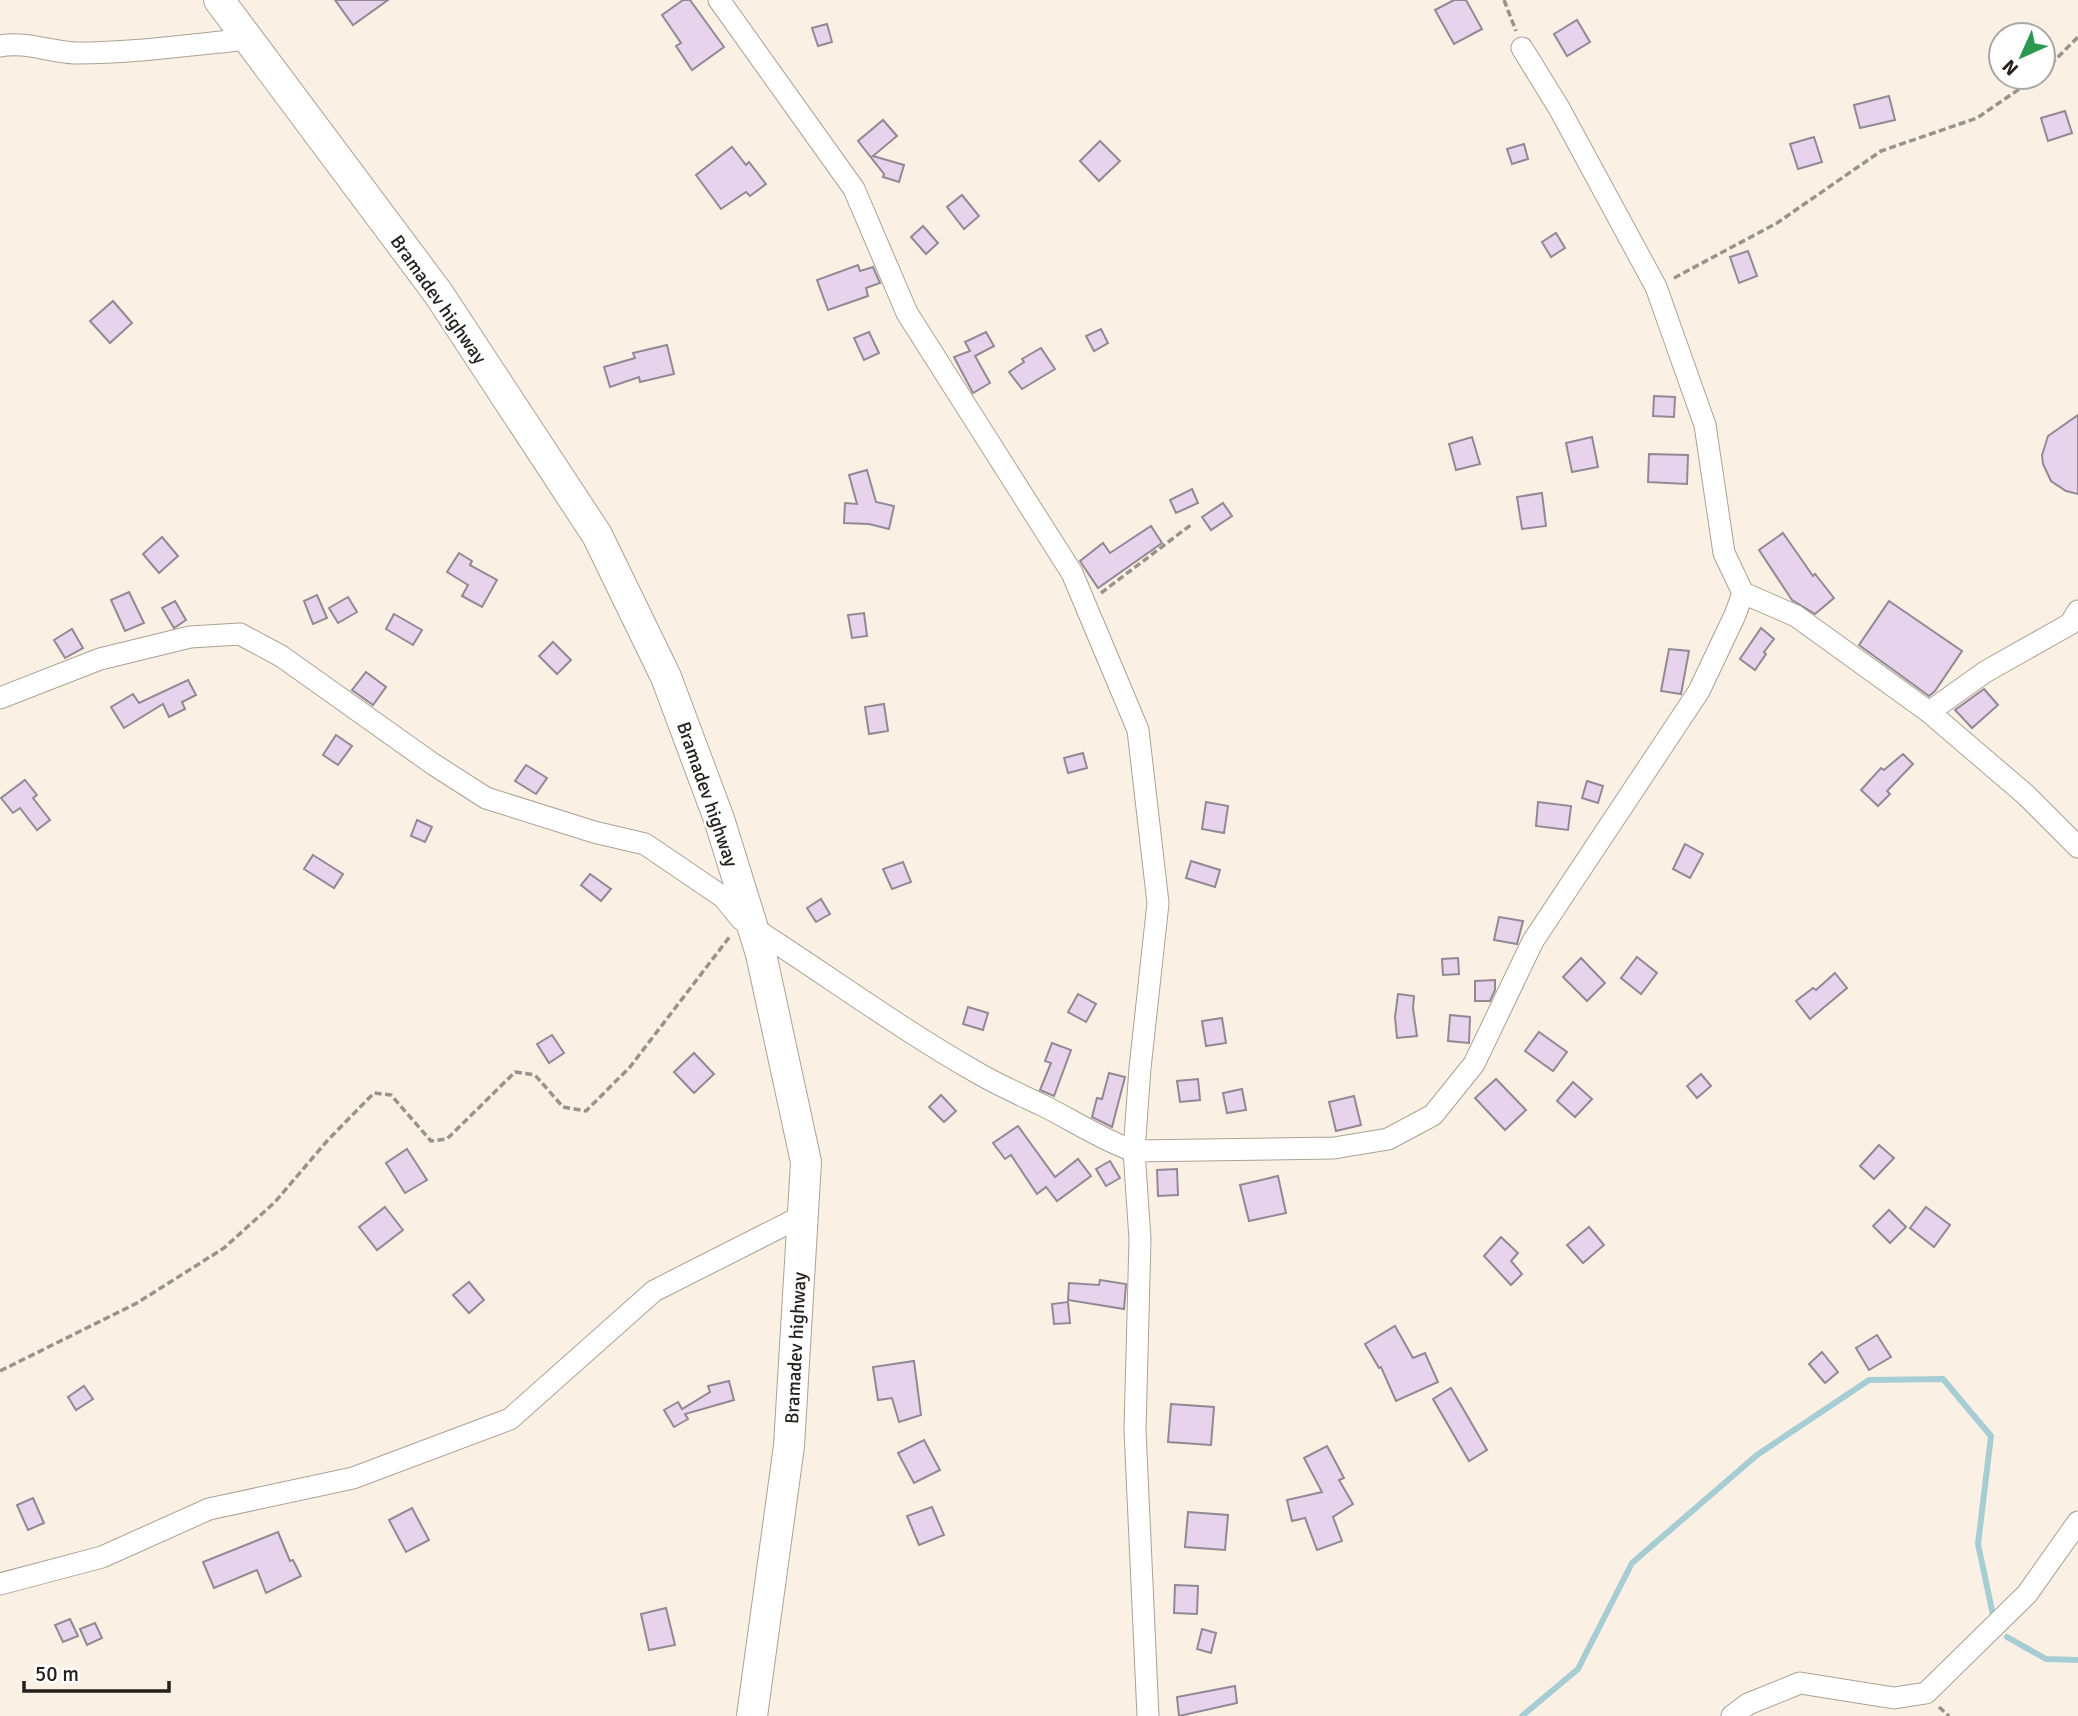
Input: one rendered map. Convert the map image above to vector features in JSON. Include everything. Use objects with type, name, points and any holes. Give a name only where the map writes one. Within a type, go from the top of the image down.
[{"type":"street","name":"Bramadev highway","points":[[219,0],[438,292],[597,535],[666,677],[719,819],[747,923],[761,954],[806,1162],[789,1446],[752,1716]]},
{"type":"street","points":[[719,0],[854,189],[907,313],[1072,573],[1138,730],[1158,903],[1134,1151],[1140,1239],[1135,1430],[1148,1716]]},
{"type":"street","points":[[0,46],[11,44],[73,53],[141,50],[248,39]]},
{"type":"street","points":[[1522,48],[1559,108],[1656,287],[1705,425],[1724,553],[1743,593],[1796,616],[1929,712],[2026,795],[2078,847]]},
{"type":"street","points":[[0,698],[100,659],[190,637],[240,635],[281,656],[433,764],[486,798],[645,845],[723,897],[747,923],[978,1073],[1110,1143],[1134,1151],[1334,1149],[1388,1139],[1433,1115],[1474,1064],[1533,941],[1699,691],[1743,593]]},
{"type":"street","points":[[1929,712],[1985,673],[2070,624],[2078,611]]},
{"type":"street","points":[[0,1584],[102,1558],[209,1509],[353,1478],[510,1419],[654,1291],[803,1216]]},
{"type":"street","points":[[1732,1716],[1748,1704],[1800,1683],[1895,1698],[1926,1693],[2027,1594],[2078,1522]]},
{"type":"path","points":[[1504,0],[1522,48]]},
{"type":"path","points":[[2057,58],[2078,37]]},
{"type":"path","points":[[1656,287],[1777,223],[1881,151],[1978,118],[2017,91]]},
{"type":"path","points":[[1085,605],[1192,524]]},
{"type":"path","points":[[0,1371],[137,1303],[224,1248],[275,1202],[374,1093],[391,1095],[431,1141],[447,1139],[515,1072],[536,1075],[563,1107],[586,1111],[630,1067],[747,923]]},
{"type":"building","points":[[335,0],[388,0],[353,25]]},
{"type":"building","points":[[683,0],[690,0],[724,47],[692,70],[676,46],[681,43],[662,15]]},
{"type":"building","points":[[1454,0],[1466,0],[1482,29],[1454,44],[1435,10]]},
{"type":"building","points":[[1577,20],[1590,42],[1567,56],[1554,34]]},
{"type":"building","points":[[827,24],[832,42],[818,46],[812,28]]},
{"type":"building","points":[[1889,96],[1895,120],[1860,128],[1854,105]]},
{"type":"building","points":[[2065,111],[2072,133],[2048,141],[2041,118]]},
{"type":"building","points":[[883,120],[897,136],[873,156],[904,165],[899,182],[883,177],[884,174],[858,141]]},
{"type":"building","points":[[1814,137],[1822,162],[1798,169],[1790,144]]},
{"type":"building","points":[[1100,141],[1120,161],[1099,181],[1080,161]]},
{"type":"building","points":[[1524,144],[1528,159],[1512,164],[1507,149]]},
{"type":"building","points":[[732,147],[746,165],[749,162],[766,184],[750,196],[746,192],[721,209],[696,175]]},
{"type":"building","points":[[962,195],[979,216],[964,229],[947,207]]},
{"type":"building","points":[[923,226],[938,243],[926,254],[911,237]]},
{"type":"building","points":[[1556,233],[1565,248],[1551,257],[1542,242]]},
{"type":"building","points":[[1748,251],[1757,276],[1739,283],[1730,257]]},
{"type":"building","points":[[858,265],[860,271],[873,267],[880,283],[866,288],[868,296],[828,310],[817,280]]},
{"type":"building","points":[[113,301],[132,323],[110,343],[90,321]]},
{"type":"building","points":[[1101,329],[1108,343],[1094,351],[1086,336]]},
{"type":"building","points":[[869,332],[879,353],[864,360],[854,338]]},
{"type":"building","points":[[986,332],[994,346],[975,356],[990,383],[973,393],[954,357],[970,351],[965,342]]},
{"type":"building","points":[[667,345],[674,374],[640,382],[639,377],[610,387],[604,367],[635,358],[633,353]]},
{"type":"building","points":[[1041,348],[1055,369],[1022,389],[1009,372],[1024,362],[1022,359]]},
{"type":"building","points":[[1654,396],[1675,397],[1674,417],[1653,416]]},
{"type":"building","points":[[2078,415],[2078,494],[2066,491],[2051,481],[2042,455],[2048,436]]},
{"type":"building","points":[[1472,437],[1480,464],[1456,470],[1449,444]]},
{"type":"building","points":[[1592,437],[1598,467],[1572,472],[1566,443]]},
{"type":"building","points":[[1649,454],[1688,455],[1687,484],[1648,482]]},
{"type":"building","points":[[867,470],[876,502],[894,506],[889,529],[869,524],[844,523],[845,503],[857,504],[849,475]]},
{"type":"building","points":[[1192,489],[1198,503],[1176,513],[1170,500]]},
{"type":"building","points":[[1542,493],[1546,526],[1522,529],[1517,497]]},
{"type":"building","points":[[1223,503],[1232,516],[1211,530],[1202,517]]},
{"type":"building","points":[[1151,526],[1162,543],[1098,588],[1080,561],[1103,543],[1110,553]]},
{"type":"building","points":[[1783,533],[1813,576],[1815,574],[1834,598],[1815,614],[1792,600],[1759,550]]},
{"type":"building","points":[[162,537],[178,556],[159,573],[143,554]]},
{"type":"building","points":[[459,553],[472,561],[470,565],[497,580],[482,607],[462,596],[468,585],[447,572]]},
{"type":"building","points":[[129,592],[144,623],[125,631],[111,600]]},
{"type":"building","points":[[317,595],[327,618],[313,624],[304,601]]},
{"type":"building","points":[[348,597],[357,612],[338,623],[329,608]]},
{"type":"building","points":[[175,601],[186,620],[174,628],[162,608]]},
{"type":"building","points":[[1889,601],[1962,651],[1929,696],[1859,645]]},
{"type":"building","points":[[864,613],[867,636],[852,638],[848,615]]},
{"type":"building","points":[[394,614],[422,630],[413,645],[386,629]]},
{"type":"building","points":[[1761,628],[1774,639],[1755,670],[1740,659]]},
{"type":"building","points":[[72,629],[83,648],[65,658],[54,640]]},
{"type":"building","points":[[553,642],[571,660],[557,674],[539,656]]},
{"type":"building","points":[[1669,649],[1689,651],[1681,694],[1661,691]]},
{"type":"building","points":[[366,672],[386,687],[373,705],[352,690]]},
{"type":"building","points":[[188,680],[196,695],[182,702],[185,709],[169,717],[163,704],[124,728],[111,707],[133,694],[139,703]]},
{"type":"building","points":[[1984,689],[1998,705],[1972,728],[1955,710]]},
{"type":"building","points":[[884,704],[888,731],[869,734],[865,707]]},
{"type":"building","points":[[336,735],[352,746],[338,765],[323,755]]},
{"type":"building","points":[[1083,753],[1087,768],[1068,773],[1064,758]]},
{"type":"building","points":[[1903,754],[1913,764],[1887,791],[1890,794],[1878,806],[1861,790],[1881,768],[1884,770]]},
{"type":"building","points":[[526,765],[547,778],[536,794],[515,781]]},
{"type":"building","points":[[25,780],[37,795],[33,798],[50,820],[37,830],[20,808],[13,813],[1,798]]},
{"type":"building","points":[[1587,781],[1603,786],[1598,803],[1582,798]]},
{"type":"building","points":[[1206,802],[1228,806],[1224,833],[1202,829]]},
{"type":"building","points":[[1538,802],[1571,806],[1568,830],[1536,826]]},
{"type":"building","points":[[417,820],[432,827],[425,842],[411,836]]},
{"type":"building","points":[[1685,844],[1703,854],[1690,878],[1673,869]]},
{"type":"building","points":[[313,855],[343,874],[334,888],[304,869]]},
{"type":"building","points":[[1191,861],[1220,870],[1215,887],[1186,878]]},
{"type":"building","points":[[903,862],[911,882],[892,889],[883,869]]},
{"type":"building","points":[[590,874],[611,889],[601,901],[581,885]]},
{"type":"building","points":[[821,899],[830,914],[816,922],[807,908]]},
{"type":"building","points":[[1499,917],[1523,921],[1517,944],[1494,940]]},
{"type":"building","points":[[1637,957],[1657,973],[1641,994],[1621,978]]},
{"type":"building","points":[[1458,958],[1459,974],[1443,975],[1442,959]]},
{"type":"building","points":[[1581,958],[1605,983],[1587,1001],[1563,977]]},
{"type":"building","points":[[1835,973],[1847,988],[1810,1019],[1796,1001],[1813,988],[1816,990]]},
{"type":"building","points":[[1495,980],[1495,990],[1490,1001],[1475,1001],[1475,981]]},
{"type":"building","points":[[1078,994],[1096,1004],[1086,1022],[1068,1012]]},
{"type":"building","points":[[1398,994],[1414,996],[1417,1036],[1397,1038],[1395,1017]]},
{"type":"building","points":[[968,1007],[988,1013],[983,1030],[963,1024]]},
{"type":"building","points":[[1450,1015],[1470,1017],[1469,1043],[1448,1041]]},
{"type":"building","points":[[1222,1018],[1226,1043],[1206,1046],[1202,1021]]},
{"type":"building","points":[[1539,1032],[1567,1052],[1553,1071],[1525,1051]]},
{"type":"building","points":[[552,1035],[564,1053],[549,1063],[537,1044]]},
{"type":"building","points":[[1052,1043],[1071,1050],[1054,1096],[1040,1090],[1051,1063],[1045,1061]]},
{"type":"building","points":[[694,1053],[714,1074],[694,1093],[674,1072]]},
{"type":"building","points":[[1109,1073],[1125,1077],[1112,1127],[1092,1117],[1097,1098],[1102,1099]]},
{"type":"building","points":[[1701,1074],[1711,1086],[1697,1098],[1687,1086]]},
{"type":"building","points":[[1198,1079],[1200,1100],[1180,1102],[1177,1081]]},
{"type":"building","points":[[1496,1079],[1526,1110],[1505,1130],[1475,1098]]},
{"type":"building","points":[[1573,1082],[1592,1099],[1575,1117],[1557,1101]]},
{"type":"building","points":[[1242,1089],[1246,1110],[1227,1113],[1223,1093]]},
{"type":"building","points":[[941,1095],[956,1111],[944,1122],[929,1107]]},
{"type":"building","points":[[1354,1096],[1361,1125],[1336,1131],[1329,1102]]},
{"type":"building","points":[[1018,1126],[1055,1177],[1078,1159],[1091,1176],[1057,1201],[1046,1187],[1037,1194],[1011,1155],[1005,1159],[993,1143]]},
{"type":"building","points":[[1879,1145],[1894,1158],[1874,1179],[1860,1166]]},
{"type":"building","points":[[407,1149],[427,1180],[405,1193],[386,1163]]},
{"type":"building","points":[[1110,1161],[1120,1178],[1106,1186],[1096,1169]]},
{"type":"building","points":[[1177,1169],[1178,1195],[1158,1196],[1157,1170]]},
{"type":"building","points":[[1278,1176],[1286,1213],[1249,1221],[1240,1185]]},
{"type":"building","points":[[385,1207],[403,1230],[377,1250],[359,1227]]},
{"type":"building","points":[[1926,1207],[1950,1225],[1934,1247],[1910,1228]]},
{"type":"building","points":[[1889,1210],[1906,1227],[1890,1243],[1873,1226]]},
{"type":"building","points":[[1589,1227],[1604,1245],[1583,1263],[1567,1245]]},
{"type":"building","points":[[1501,1237],[1518,1253],[1511,1261],[1522,1274],[1511,1285],[1484,1256]]},
{"type":"building","points":[[1100,1280],[1126,1284],[1124,1309],[1068,1300],[1069,1283],[1099,1285]]},
{"type":"building","points":[[469,1282],[484,1300],[469,1313],[453,1295]]},
{"type":"building","points":[[1068,1302],[1070,1323],[1054,1324],[1052,1304]]},
{"type":"building","points":[[1395,1326],[1413,1358],[1425,1353],[1438,1382],[1396,1401],[1381,1367],[1379,1368],[1365,1344]]},
{"type":"building","points":[[1877,1335],[1891,1357],[1869,1370],[1856,1348]]},
{"type":"building","points":[[1822,1352],[1838,1372],[1825,1383],[1809,1364]]},
{"type":"building","points":[[914,1361],[921,1415],[899,1422],[892,1398],[878,1400],[873,1367]]},
{"type":"building","points":[[729,1381],[734,1400],[685,1414],[688,1419],[674,1427],[664,1410],[678,1402],[682,1409],[710,1392],[708,1386]]},
{"type":"building","points":[[84,1386],[93,1399],[76,1410],[68,1397]]},
{"type":"building","points":[[1451,1388],[1487,1450],[1469,1461],[1433,1399]]},
{"type":"building","points":[[1171,1404],[1214,1407],[1211,1445],[1168,1442]]},
{"type":"building","points":[[924,1440],[940,1470],[914,1483],[898,1453]]},
{"type":"building","points":[[1327,1446],[1344,1478],[1339,1480],[1353,1504],[1333,1517],[1342,1541],[1317,1550],[1305,1518],[1292,1521],[1287,1500],[1322,1492],[1304,1458]]},
{"type":"building","points":[[33,1498],[44,1523],[28,1530],[17,1505]]},
{"type":"building","points":[[932,1507],[944,1535],[919,1545],[907,1516]]},
{"type":"building","points":[[412,1508],[429,1540],[406,1552],[389,1520]]},
{"type":"building","points":[[1188,1512],[1228,1515],[1225,1550],[1185,1547]]},
{"type":"building","points":[[278,1532],[290,1561],[293,1560],[301,1576],[266,1593],[257,1570],[214,1588],[203,1562]]},
{"type":"building","points":[[1175,1585],[1198,1586],[1197,1614],[1174,1613]]},
{"type":"building","points":[[666,1608],[675,1645],[649,1650],[641,1614]]},
{"type":"building","points":[[70,1619],[78,1636],[63,1642],[55,1625]]},
{"type":"building","points":[[95,1623],[102,1638],[87,1645],[80,1629]]},
{"type":"building","points":[[1202,1629],[1216,1633],[1211,1653],[1197,1649]]},
{"type":"building","points":[[1235,1686],[1237,1703],[1179,1716],[1177,1697]]},
{"type":"waterway","points":[[1522,1716],[1578,1669],[1632,1563],[1757,1455],[1869,1380],[1943,1379],[1991,1436],[1978,1544],[1993,1615]]},
{"type":"waterway","points":[[2007,1637],[2046,1659],[2078,1660]]}]
